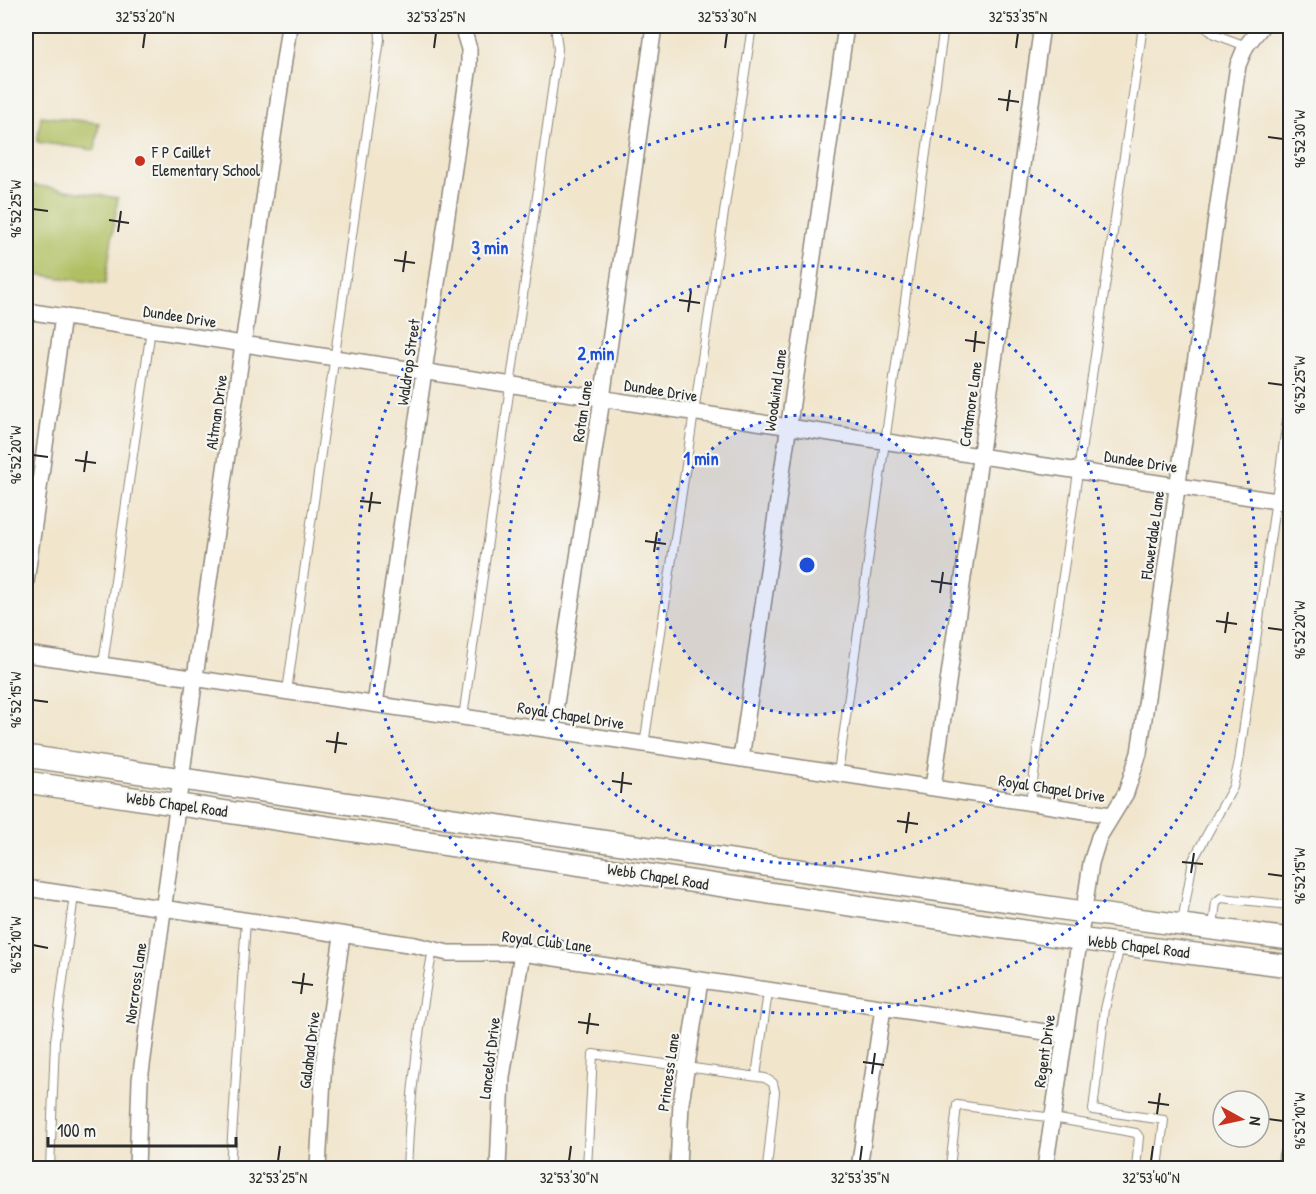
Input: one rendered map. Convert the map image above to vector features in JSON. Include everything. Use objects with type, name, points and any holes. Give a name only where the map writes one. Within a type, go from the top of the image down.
[{"type":"main road","name":"Webb Chapel Road","points":[[26,756],[182,777],[1083,912],[1290,939]]},
{"type":"main road","name":"Webb Chapel Road","points":[[26,782],[1078,939],[1290,966]]},
{"type":"main road","points":[[1289,1168],[1290,1156]]},
{"type":"street","name":"Altman Drive","points":[[178,804],[289,26]]},
{"type":"street","name":"Waldrop Street","points":[[375,704],[469,66],[469,49],[462,26]]},
{"type":"street","name":"Rotan Lane","points":[[552,730],[602,399],[654,26]]},
{"type":"street","name":"Woodwind Lane","points":[[741,759],[846,26]]},
{"type":"street","name":"Catamore Lane","points":[[933,787],[1042,26]]},
{"type":"street","name":"Flowerdale Lane","points":[[1078,939],[1091,863],[1111,815],[1126,793],[1139,753],[1238,65],[1246,46],[1262,26]]},
{"type":"street","name":"Dundee Drive","points":[[26,311],[151,329],[334,360],[981,454],[1283,502]]},
{"type":"street","points":[[26,582],[63,316]]},
{"type":"street","name":"Royal Chapel Drive","points":[[26,654],[195,677],[1111,815]]},
{"type":"street","name":"Norcross Lane","points":[[137,1168],[140,1080],[178,804]]},
{"type":"street","name":"Royal Club Lane","points":[[26,888],[164,907],[448,953],[522,953],[768,992],[1065,1035]]},
{"type":"street","name":"Galahad Drive","points":[[318,1168],[324,1059],[342,936]]},
{"type":"street","name":"Regent Drive","points":[[1045,1168],[1078,939]]},
{"type":"street","name":"Lancelot Drive","points":[[498,1168],[502,1077],[522,953]]},
{"type":"street","name":"Princess Lane","points":[[678,1168],[681,1103],[700,981]]},
{"type":"street","points":[[859,1168],[883,1008]]},
{"type":"lane","points":[[287,691],[380,39],[379,26]]},
{"type":"lane","points":[[463,717],[558,49],[555,26]]},
{"type":"lane","points":[[644,745],[692,413],[752,26]]},
{"type":"lane","points":[[838,773],[944,26]]},
{"type":"lane","points":[[1030,802],[1143,26]]},
{"type":"lane","points":[[1204,26],[1214,34],[1246,46]]},
{"type":"lane","points":[[103,664],[151,329]]},
{"type":"lane","points":[[1182,924],[1193,860],[1233,787],[1283,502],[1290,399]]},
{"type":"lane","points":[[50,1168],[55,1041],[74,895]]},
{"type":"lane","points":[[1213,928],[1216,902],[1221,898],[1290,905]]},
{"type":"lane","points":[[230,1168],[246,920]]},
{"type":"lane","points":[[1120,944],[1106,1009],[1093,1110],[1164,1120],[1158,1168]]},
{"type":"lane","points":[[407,1168],[409,1118],[419,1024],[433,949]]},
{"type":"lane","points":[[756,1076],[768,992]]},
{"type":"lane","points":[[587,1168],[593,1054],[756,1076],[773,1083],[775,1092],[767,1168]]},
{"type":"lane","points":[[950,1168],[957,1106],[1053,1118],[1136,1133],[1139,1137],[1136,1168]]},
{"type":"green space","points":[[41,116],[99,123],[95,150],[37,142]]},
{"type":"green space","points":[[26,184],[118,198],[105,284],[26,273]]},
{"type":"place","name":"F P Caillet Elementary School","points":[[140,161]]}]
